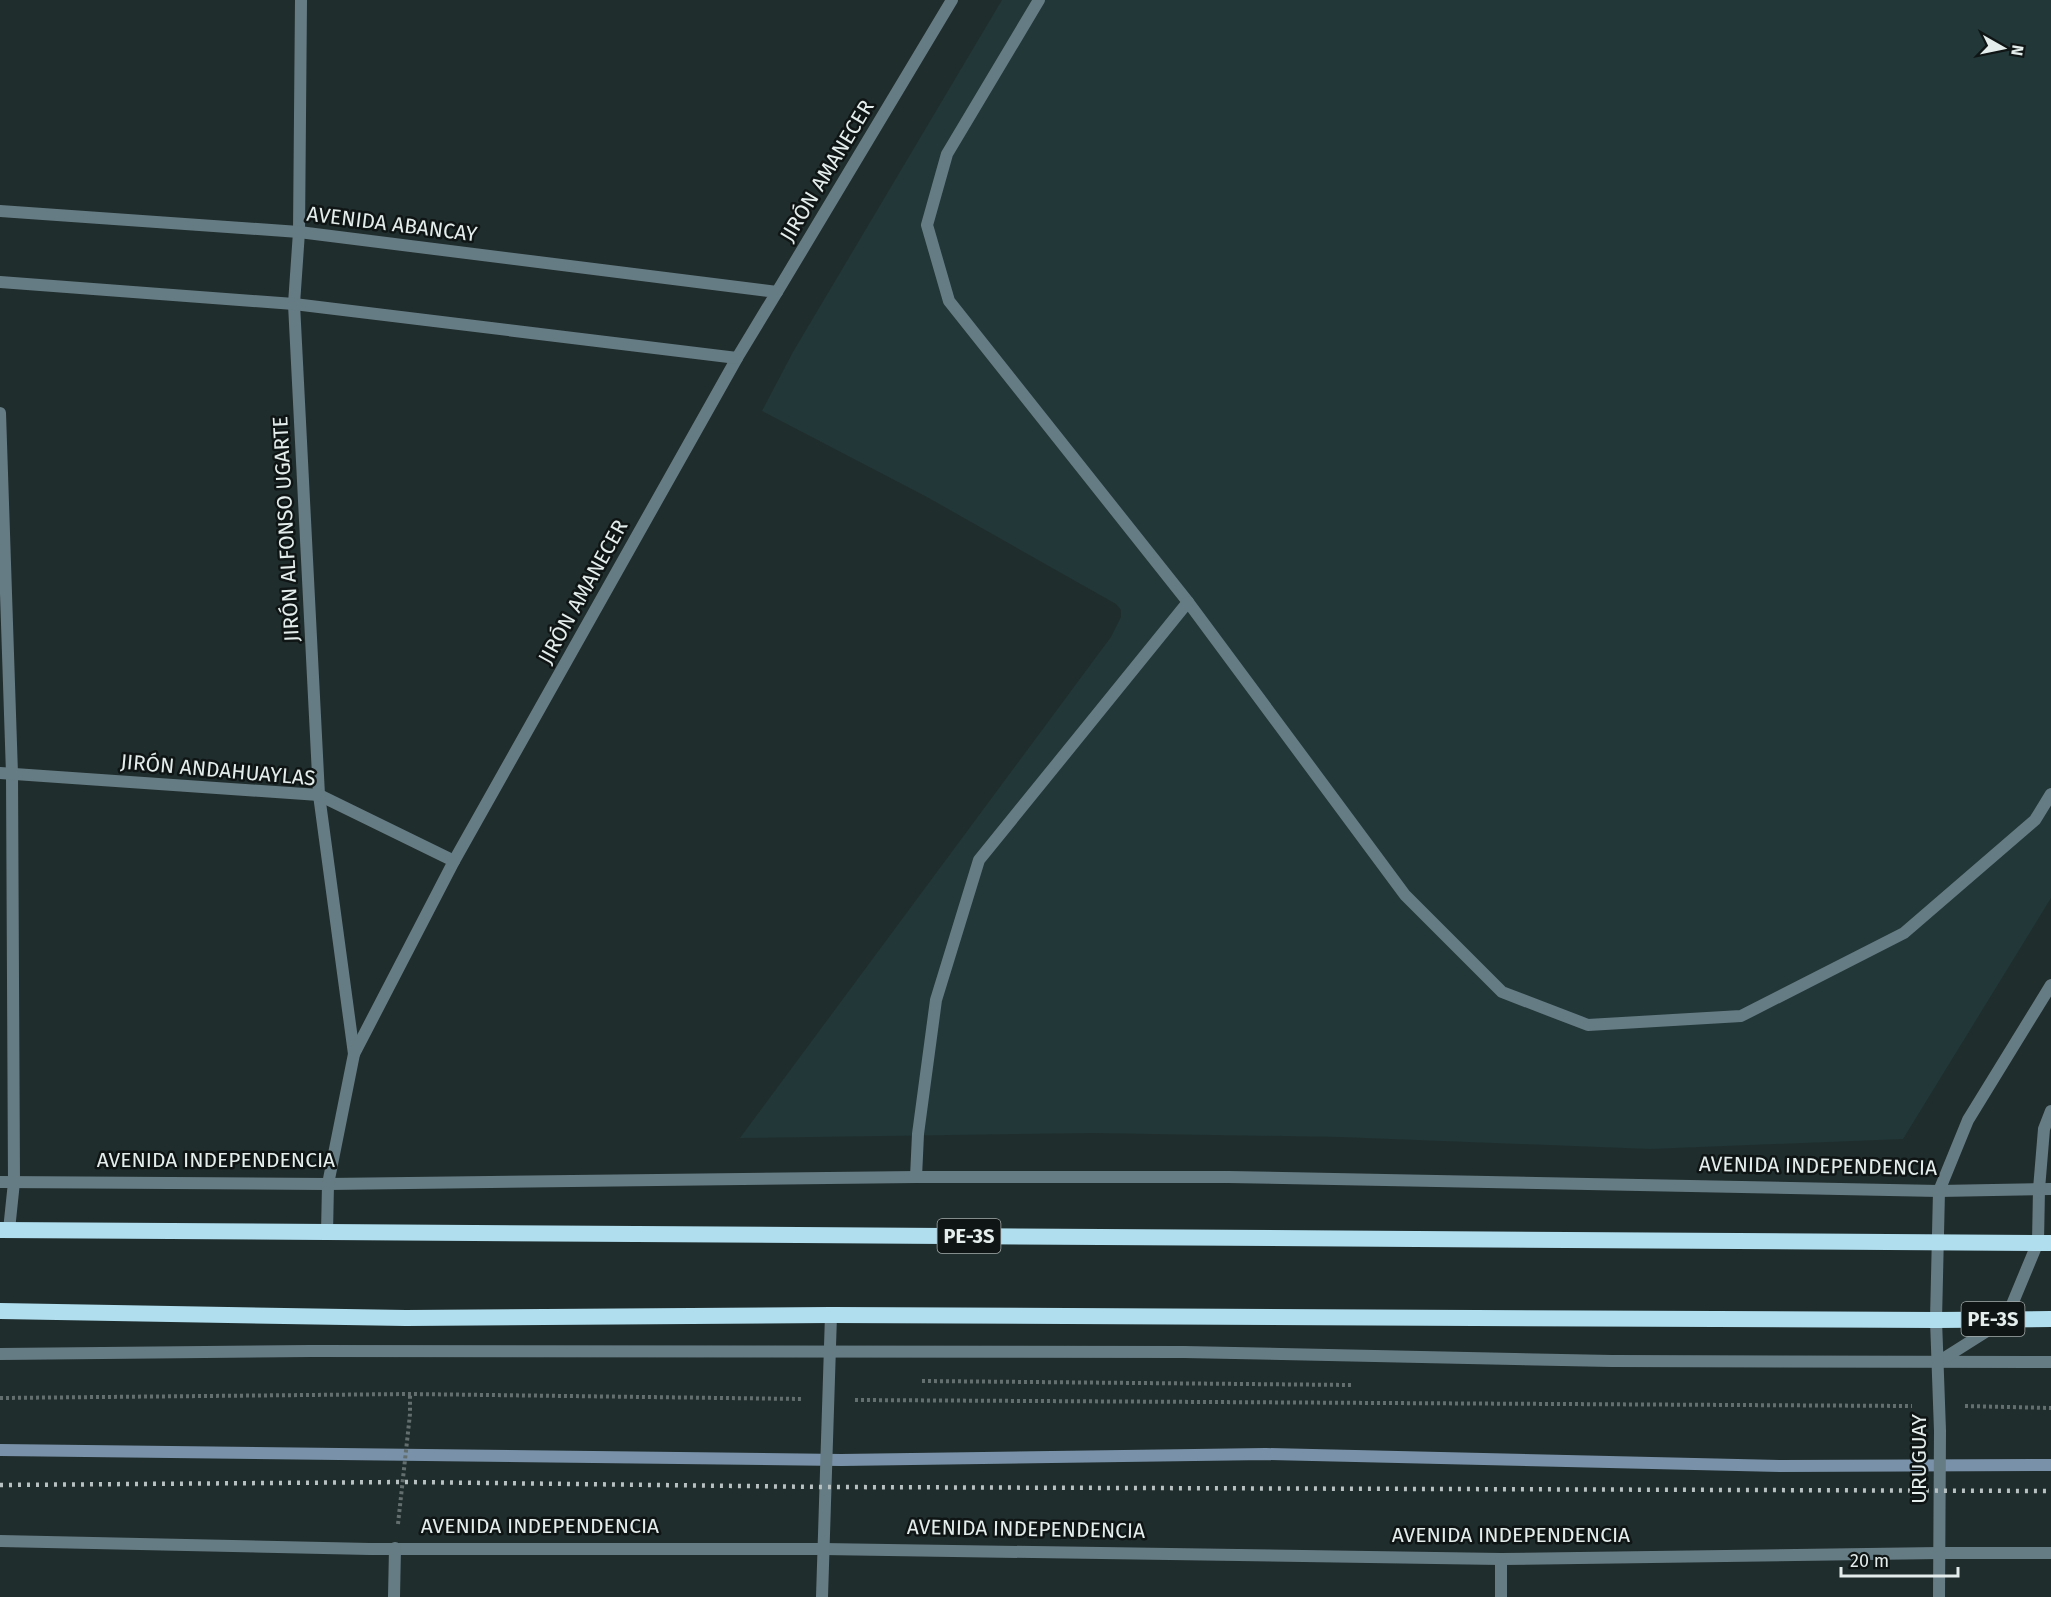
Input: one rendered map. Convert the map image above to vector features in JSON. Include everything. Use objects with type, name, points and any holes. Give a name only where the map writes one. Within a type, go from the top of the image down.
[{"type":"highway","name":"PE-3S","points":[[4,1230],[2045,1243]]},
{"type":"highway","name":"PE-3S","points":[[0,1311],[406,1318],[831,1315],[2051,1319]]},
{"type":"street","name":"JIRÓN ALFONSO UGARTE","points":[[302,0],[299,232],[294,304],[319,795],[354,1054]]},
{"type":"street","name":"JIRÓN AMANECER","points":[[327,1233],[328,1184],[354,1054],[454,861],[737,358],[952,0]]},
{"type":"street","points":[[1039,0],[947,154],[927,225],[949,301],[1188,602],[1405,895],[1502,992],[1588,1026],[1741,1016],[1905,933],[2035,820],[2051,794]]},
{"type":"street","name":"AVENIDA ABANCAY","points":[[0,210],[299,232],[777,292]]},
{"type":"street","points":[[0,282],[294,304],[737,358]]},
{"type":"street","points":[[0,413],[14,1182],[4,1230]]},
{"type":"street","points":[[916,1177],[918,1134],[936,1000],[979,860],[1188,602]]},
{"type":"street","name":"JIRÓN ANDAHUAYLAS","points":[[6,774],[319,795],[454,861]]},
{"type":"street","points":[[1939,1191],[1968,1120],[2051,985]]},
{"type":"street","points":[[1938,1362],[2006,1319],[2045,1243],[2044,1129],[2051,1111]]},
{"type":"street","name":"AVENIDA INDEPENDENCIA","points":[[0,1182],[328,1184],[916,1177],[1240,1178],[1939,1191],[2045,1189]]},
{"type":"street","name":"URUGUAY","points":[[1939,1191],[1936,1320],[1940,1431],[1939,1597]]},
{"type":"street","points":[[822,1597],[831,1315]]},
{"type":"street","points":[[0,1354],[311,1351],[1184,1352],[1600,1361],[2051,1362]]},
{"type":"street","name":"AVENIDA INDEPENDENCIA","points":[[0,1541],[395,1548],[823,1549],[1501,1559],[2051,1553]]},
{"type":"street","points":[[394,1597],[395,1548]]},
{"type":"street","points":[[1501,1559],[1501,1597]]},
{"type":"path","points":[[912,1381],[1363,1385]]},
{"type":"path","points":[[395,1548],[410,1414],[410,1394]]},
{"type":"path","points":[[0,1398],[410,1394],[829,1400],[2051,1408]]},
{"type":"shaded area","points":[[1002,0],[2051,0],[2051,898],[1903,1139],[1650,1149],[1340,1137],[1093,1133],[740,1138],[1111,637],[1121,617],[1121,610],[1116,604],[927,497],[762,411],[793,352]]},
{"type":"waterway","points":[[0,1450],[841,1460],[1266,1454],[1780,1466],[2051,1465]]},
{"type":"railway","points":[[0,1485],[404,1482],[826,1487],[2051,1491]]}]
